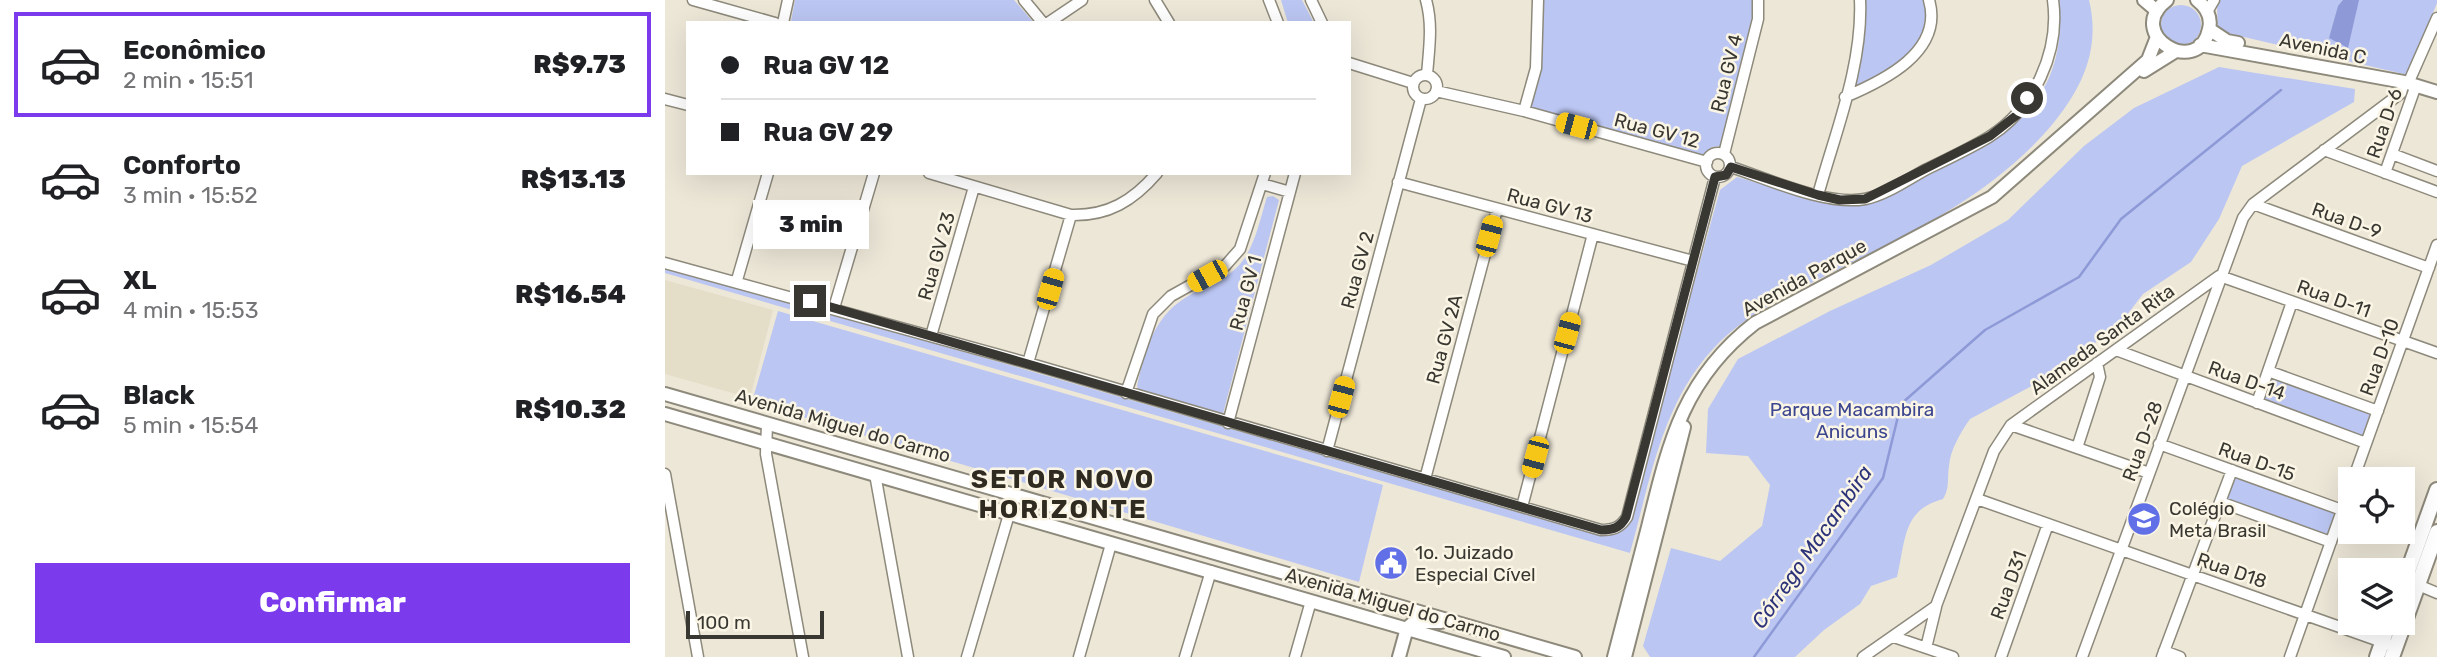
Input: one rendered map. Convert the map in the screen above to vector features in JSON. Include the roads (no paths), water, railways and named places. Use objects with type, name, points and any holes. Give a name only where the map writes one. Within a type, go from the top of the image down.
[{"type":"main road","points":[[2415,567],[2437,490]]},
{"type":"main road","points":[[2415,575],[2437,532]]},
{"type":"main road","points":[[2377,657],[2390,648]]},
{"type":"street","points":[[693,0],[768,21]]},
{"type":"street","points":[[783,21],[788,0]]},
{"type":"street","points":[[1024,0],[1043,21]]},
{"type":"street","points":[[1048,21],[1082,0]]},
{"type":"street","points":[[1155,0],[1168,21]]},
{"type":"street","points":[[1269,0],[1276,21]]},
{"type":"street","points":[[1311,0],[1321,21]]},
{"type":"street","points":[[1426,0],[1430,27],[1426,75]]},
{"type":"street","points":[[1524,111],[1536,68],[1538,0]]},
{"type":"street","name":"Rua GV 4","points":[[1724,155],[1758,19],[1758,0]]},
{"type":"street","points":[[1818,195],[1845,97],[1861,21],[1860,0]]},
{"type":"street","points":[[1845,97],[1895,72],[1919,52],[1928,29],[1929,0]]},
{"type":"street","points":[[1731,167],[1726,175],[1715,177],[1708,173],[1707,162],[1714,154],[1724,155],[1731,167],[1840,200],[1865,199],[1888,190],[1990,136],[2017,115],[2048,64],[2055,35],[2053,0]]},
{"type":"street","points":[[2144,0],[2157,11]]},
{"type":"street","points":[[2167,0],[2157,11],[2154,24],[2157,37],[2165,46],[2176,51]]},
{"type":"street","points":[[2200,45],[2209,29],[2201,4],[2214,0]]},
{"type":"street","points":[[2220,276],[2243,218],[2253,204],[2401,93],[2410,81],[2437,18]]},
{"type":"street","name":"Avenida C","points":[[2209,29],[2227,41],[2410,81],[2437,92]]},
{"type":"street","name":"Avenida Parque","points":[[1614,657],[1669,444],[1682,410],[1713,362],[1731,342],[1755,323],[1992,197],[2148,60],[2157,37]]},
{"type":"street","name":"Avenida C","points":[[2200,45],[2437,86]]},
{"type":"street","name":"Avenida Parque","points":[[1625,657],[1681,436],[1692,405],[1708,380],[1736,348],[1751,335],[1789,313],[1999,200],[2151,64],[2176,51],[2189,51],[2200,45]]},
{"type":"street","points":[[1351,64],[1413,83]]},
{"type":"street","points":[[1420,75],[1426,75],[1436,82],[1436,91],[1432,97],[1421,99],[1415,94],[1413,83],[1420,75]]},
{"type":"street","name":"Rua D-6","points":[[2385,173],[2410,81]]},
{"type":"street","name":"Rua GV 12","points":[[1436,91],[1524,111],[1707,162]]},
{"type":"street","points":[[665,99],[686,104]]},
{"type":"street","name":"Rua GV 2","points":[[1327,451],[1421,99]]},
{"type":"street","points":[[2324,150],[2437,192]]},
{"type":"street","points":[[2392,155],[2437,171]]},
{"type":"street","points":[[737,280],[767,175]]},
{"type":"street","points":[[834,308],[876,175]]},
{"type":"street","points":[[935,175],[1071,215],[1092,216],[1121,206],[1140,192],[1155,175]]},
{"type":"street","points":[[1126,393],[1153,314],[1171,296],[1225,266],[1240,249],[1264,175]]},
{"type":"street","name":"Rua GV 1","points":[[1229,423],[1294,175]]},
{"type":"street","points":[[665,263],[737,280],[1028,363],[1601,530],[1622,525],[1626,517],[1715,177]]},
{"type":"street","name":"Rua GV 13","points":[[1398,182],[1693,261]]},
{"type":"street","points":[[1262,184],[1290,192]]},
{"type":"street","name":"Rua GV 23","points":[[931,336],[974,187]]},
{"type":"street","name":"Rua D-9","points":[[2253,204],[2429,268]]},
{"type":"street","name":"Rua GV 2A","points":[[1425,479],[1497,208]]},
{"type":"street","points":[[1028,363],[1071,215]]},
{"type":"street","points":[[1522,507],[1594,234]]},
{"type":"street","name":"Rua D-10","points":[[2358,467],[2437,245]]},
{"type":"street","name":"Rua D-11","points":[[2220,276],[2437,353]]},
{"type":"street","name":"Alameda Santa Rita","points":[[1926,648],[1936,606],[1994,451],[2011,425],[2220,276]]},
{"type":"street","name":"Rua D-28","points":[[2085,656],[2220,276]]},
{"type":"street","points":[[2257,402],[2292,302]]},
{"type":"street","name":"Rua D-14","points":[[2116,350],[2366,443]]},
{"type":"street","points":[[2077,448],[2100,377],[2097,363]]},
{"type":"street","points":[[2268,371],[2378,411]]},
{"type":"street","points":[[667,394],[671,416]]},
{"type":"street","name":"Avenida Miguel do Carmo","points":[[667,394],[1484,628],[1575,657]]},
{"type":"street","name":"Avenida Miguel do Carmo","points":[[671,416],[1504,657]]},
{"type":"street","points":[[767,423],[765,442],[803,657]]},
{"type":"street","points":[[2011,425],[2149,473]]},
{"type":"street","name":"Rua D-15","points":[[2159,444],[2338,509]]},
{"type":"street","points":[[2180,657],[2163,654],[2232,470]]},
{"type":"street","points":[[665,474],[698,657]]},
{"type":"street","points":[[875,474],[908,657]]},
{"type":"street","points":[[967,657],[1014,494]]},
{"type":"street","name":"Rua D18","points":[[1977,499],[2305,614],[2390,648]]},
{"type":"street","points":[[2220,502],[2331,542]]},
{"type":"street","points":[[2290,657],[2338,522]]},
{"type":"street","name":"Rua D31","points":[[2001,657],[2049,524]]},
{"type":"street","points":[[1079,657],[1111,544]]},
{"type":"street","points":[[1185,657],[1211,571]]},
{"type":"street","points":[[2415,586],[2437,593]]},
{"type":"street","points":[[1295,657],[1311,601]]},
{"type":"street","points":[[1863,657],[1936,606]]},
{"type":"street","points":[[1399,657],[1407,628],[1414,622],[1484,628]]},
{"type":"street","points":[[1894,637],[1953,657]]},
{"type":"waterway","name":"Córrego Macambira","points":[[1754,657],[1883,478],[1901,404],[1985,330],[2079,277],[2121,219],[2281,90]]},
{"type":"place","name":"Colégio Meta Brasil","points":[[2144,519]]},
{"type":"place","name":"1o. Juizado Especial Cível","points":[[1391,563]]},
{"type":"district","name":"SETOR NOVO HORIZONTE","points":[[1063,494]]},
{"type":"park label","name":"Parque Macambira Anicuns","points":[[1852,420]]}]
